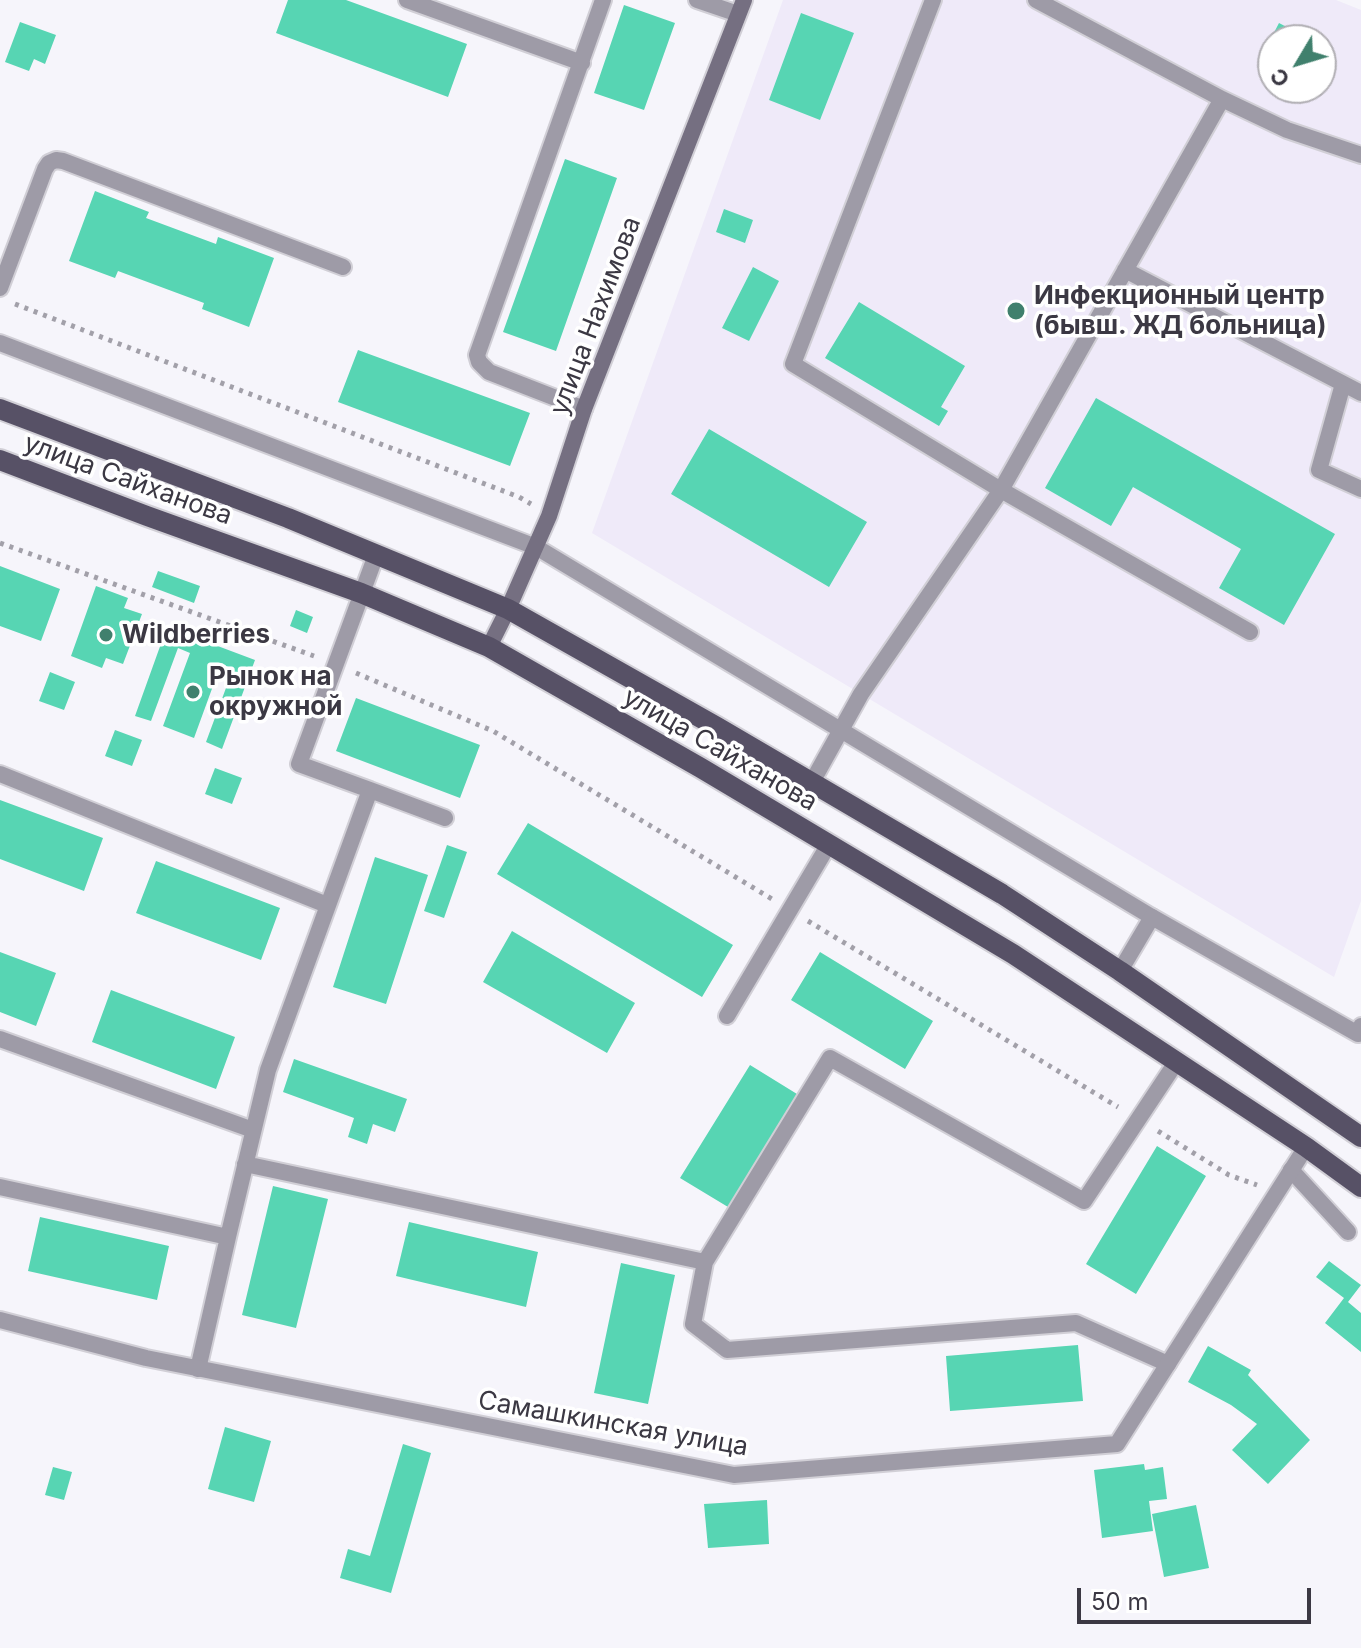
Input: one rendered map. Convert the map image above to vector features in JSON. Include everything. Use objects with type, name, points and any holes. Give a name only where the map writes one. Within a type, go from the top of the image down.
[{"type":"main road","points":[[0,409],[273,513],[508,609],[1002,894],[1361,1137]]},
{"type":"main road","name":"улица Сайханова","points":[[0,460],[361,593],[489,647],[701,768],[1013,954],[1306,1147],[1361,1187]]},
{"type":"street","points":[[407,0],[582,63]]},
{"type":"street","points":[[584,409],[489,372],[479,362],[477,355],[603,0]]},
{"type":"street","points":[[697,0],[741,7]]},
{"type":"street","points":[[933,0],[793,364],[1001,490],[1250,632]]},
{"type":"street","points":[[1036,0],[1222,99],[1287,130],[1361,155]]},
{"type":"street","name":"улица Нахимова","points":[[489,647],[549,516],[584,409],[741,7]]},
{"type":"street","points":[[812,782],[861,694],[1001,490],[1222,99]]},
{"type":"street","points":[[0,288],[45,169],[56,160],[343,267]]},
{"type":"street","points":[[1125,270],[1361,393]]},
{"type":"street","points":[[0,343],[536,547],[1152,917],[1358,1034],[1361,1026]]},
{"type":"street","points":[[1343,384],[1319,470],[1361,489]]},
{"type":"street","points":[[376,555],[299,764],[445,818]]},
{"type":"street","points":[[0,774],[327,905]]},
{"type":"street","points":[[198,1369],[268,1070],[370,790]]},
{"type":"street","points":[[727,1016],[829,844]]},
{"type":"street","points":[[1120,971],[1152,917]]},
{"type":"street","points":[[0,1039],[253,1130]]},
{"type":"street","points":[[1168,1364],[1076,1323],[727,1350],[693,1324],[705,1262],[830,1058],[1084,1201],[1177,1061]]},
{"type":"street","name":"Самашкинская улица","points":[[0,1320],[198,1369],[734,1475],[1117,1444],[1306,1147]]},
{"type":"street","points":[[245,1164],[705,1262]]},
{"type":"street","points":[[1291,1170],[1348,1232]]},
{"type":"street","points":[[0,1187],[228,1237]]},
{"type":"path","points":[[15,304],[519,497],[549,516]]},
{"type":"path","points":[[0,543],[335,664],[493,731],[1229,1175],[1277,1193]]},
{"type":"shaded area","name":"Инфекционный центр (бывш. ЖД больница)","points":[[783,0],[1336,0],[1361,10],[1361,901],[1334,977],[592,533]]},
{"type":"building","points":[[288,0],[346,0],[467,44],[448,97],[276,33]]},
{"type":"building","points":[[624,5],[675,23],[644,110],[594,93]]},
{"type":"building","points":[[801,13],[854,33],[820,120],[769,100]]},
{"type":"building","points":[[20,22],[56,35],[45,64],[34,59],[29,71],[5,62]]},
{"type":"building","points":[[565,159],[617,178],[556,351],[503,332]]},
{"type":"building","points":[[95,191],[149,212],[146,218],[216,244],[218,237],[274,258],[249,327],[202,309],[204,303],[118,271],[115,278],[69,261]]},
{"type":"building","points":[[724,209],[753,220],[745,243],[716,232]]},
{"type":"building","points":[[753,267],[779,281],[749,341],[722,328]]},
{"type":"building","points":[[859,302],[965,366],[941,407],[948,411],[939,426],[825,358]]},
{"type":"building","points":[[358,350],[530,413],[510,466],[338,402]]},
{"type":"building","points":[[1096,398],[1335,534],[1284,625],[1219,588],[1241,549],[1133,487],[1111,526],[1045,488]]},
{"type":"building","points":[[709,429],[867,522],[829,587],[671,494]]},
{"type":"building","points":[[0,566],[60,589],[41,641],[0,626]]},
{"type":"building","points":[[158,571],[200,586],[194,603],[152,587]]},
{"type":"building","name":"Wildberries","points":[[96,586],[128,598],[124,608],[142,614],[123,664],[106,658],[102,668],[71,656]]},
{"type":"building","points":[[296,610],[313,617],[307,633],[290,626]]},
{"type":"building","name":"Рынок на окружной","points":[[167,627],[255,660],[222,749],[206,742],[233,669],[221,664],[194,738],[163,726],[190,653],[178,648],[151,721],[135,716]]},
{"type":"building","points":[[50,672],[75,682],[64,710],[39,701]]},
{"type":"building","points":[[356,698],[480,745],[460,798],[336,751]]},
{"type":"building","points":[[115,730],[142,740],[132,766],[105,756]]},
{"type":"building","points":[[215,768],[242,778],[232,804],[205,794]]},
{"type":"building","points":[[0,800],[103,838],[84,891],[0,859]]},
{"type":"building","points":[[528,823],[733,945],[702,997],[497,874]]},
{"type":"building","points":[[447,845],[467,852],[444,918],[424,911]]},
{"type":"building","points":[[375,857],[428,875],[386,1004],[333,987]]},
{"type":"building","points":[[156,861],[280,908],[261,960],[136,913]]},
{"type":"building","points":[[512,931],[635,1003],[607,1053],[483,982]]},
{"type":"building","points":[[0,952],[56,973],[36,1026],[0,1012]]},
{"type":"building","points":[[820,952],[933,1021],[905,1069],[791,1000]]},
{"type":"building","points":[[111,990],[235,1037],[216,1089],[92,1042]]},
{"type":"building","points":[[294,1059],[407,1099],[395,1132],[373,1124],[367,1144],[348,1137],[354,1118],[283,1092]]},
{"type":"building","points":[[750,1065],[797,1094],[728,1207],[680,1178]]},
{"type":"building","points":[[1157,1146],[1206,1176],[1136,1294],[1086,1264]]},
{"type":"building","points":[[273,1186],[328,1199],[296,1328],[242,1315]]},
{"type":"building","points":[[40,1217],[169,1246],[157,1300],[28,1271]]},
{"type":"building","points":[[409,1222],[538,1252],[526,1307],[396,1276]]},
{"type":"building","points":[[1329,1261],[1361,1285],[1348,1302],[1361,1313],[1361,1352],[1325,1323],[1344,1298],[1316,1277]]},
{"type":"building","points":[[621,1263],[675,1275],[648,1404],[594,1393]]},
{"type":"building","points":[[1078,1345],[1083,1401],[950,1411],[946,1356]]},
{"type":"building","points":[[1208,1346],[1251,1370],[1248,1375],[1310,1440],[1268,1484],[1232,1450],[1257,1424],[1231,1405],[1188,1382]]},
{"type":"building","points":[[225,1427],[271,1441],[254,1502],[208,1489]]},
{"type":"building","points":[[403,1444],[431,1453],[391,1593],[340,1578],[348,1549],[370,1556]]},
{"type":"building","points":[[1144,1464],[1145,1470],[1163,1467],[1167,1499],[1149,1501],[1153,1531],[1102,1538],[1094,1470]]},
{"type":"building","points":[[53,1467],[72,1472],[64,1500],[45,1495]]},
{"type":"building","points":[[767,1500],[769,1544],[708,1548],[704,1504]]},
{"type":"building","points":[[1196,1505],[1209,1568],[1164,1577],[1152,1514]]},
{"type":"place","name":"Инфекционный центр (бывш. ЖД больница)","points":[[1016,311]]},
{"type":"place","name":"Wildberries","points":[[106,635]]},
{"type":"place","name":"Рынок на окружной","points":[[193,692]]}]
